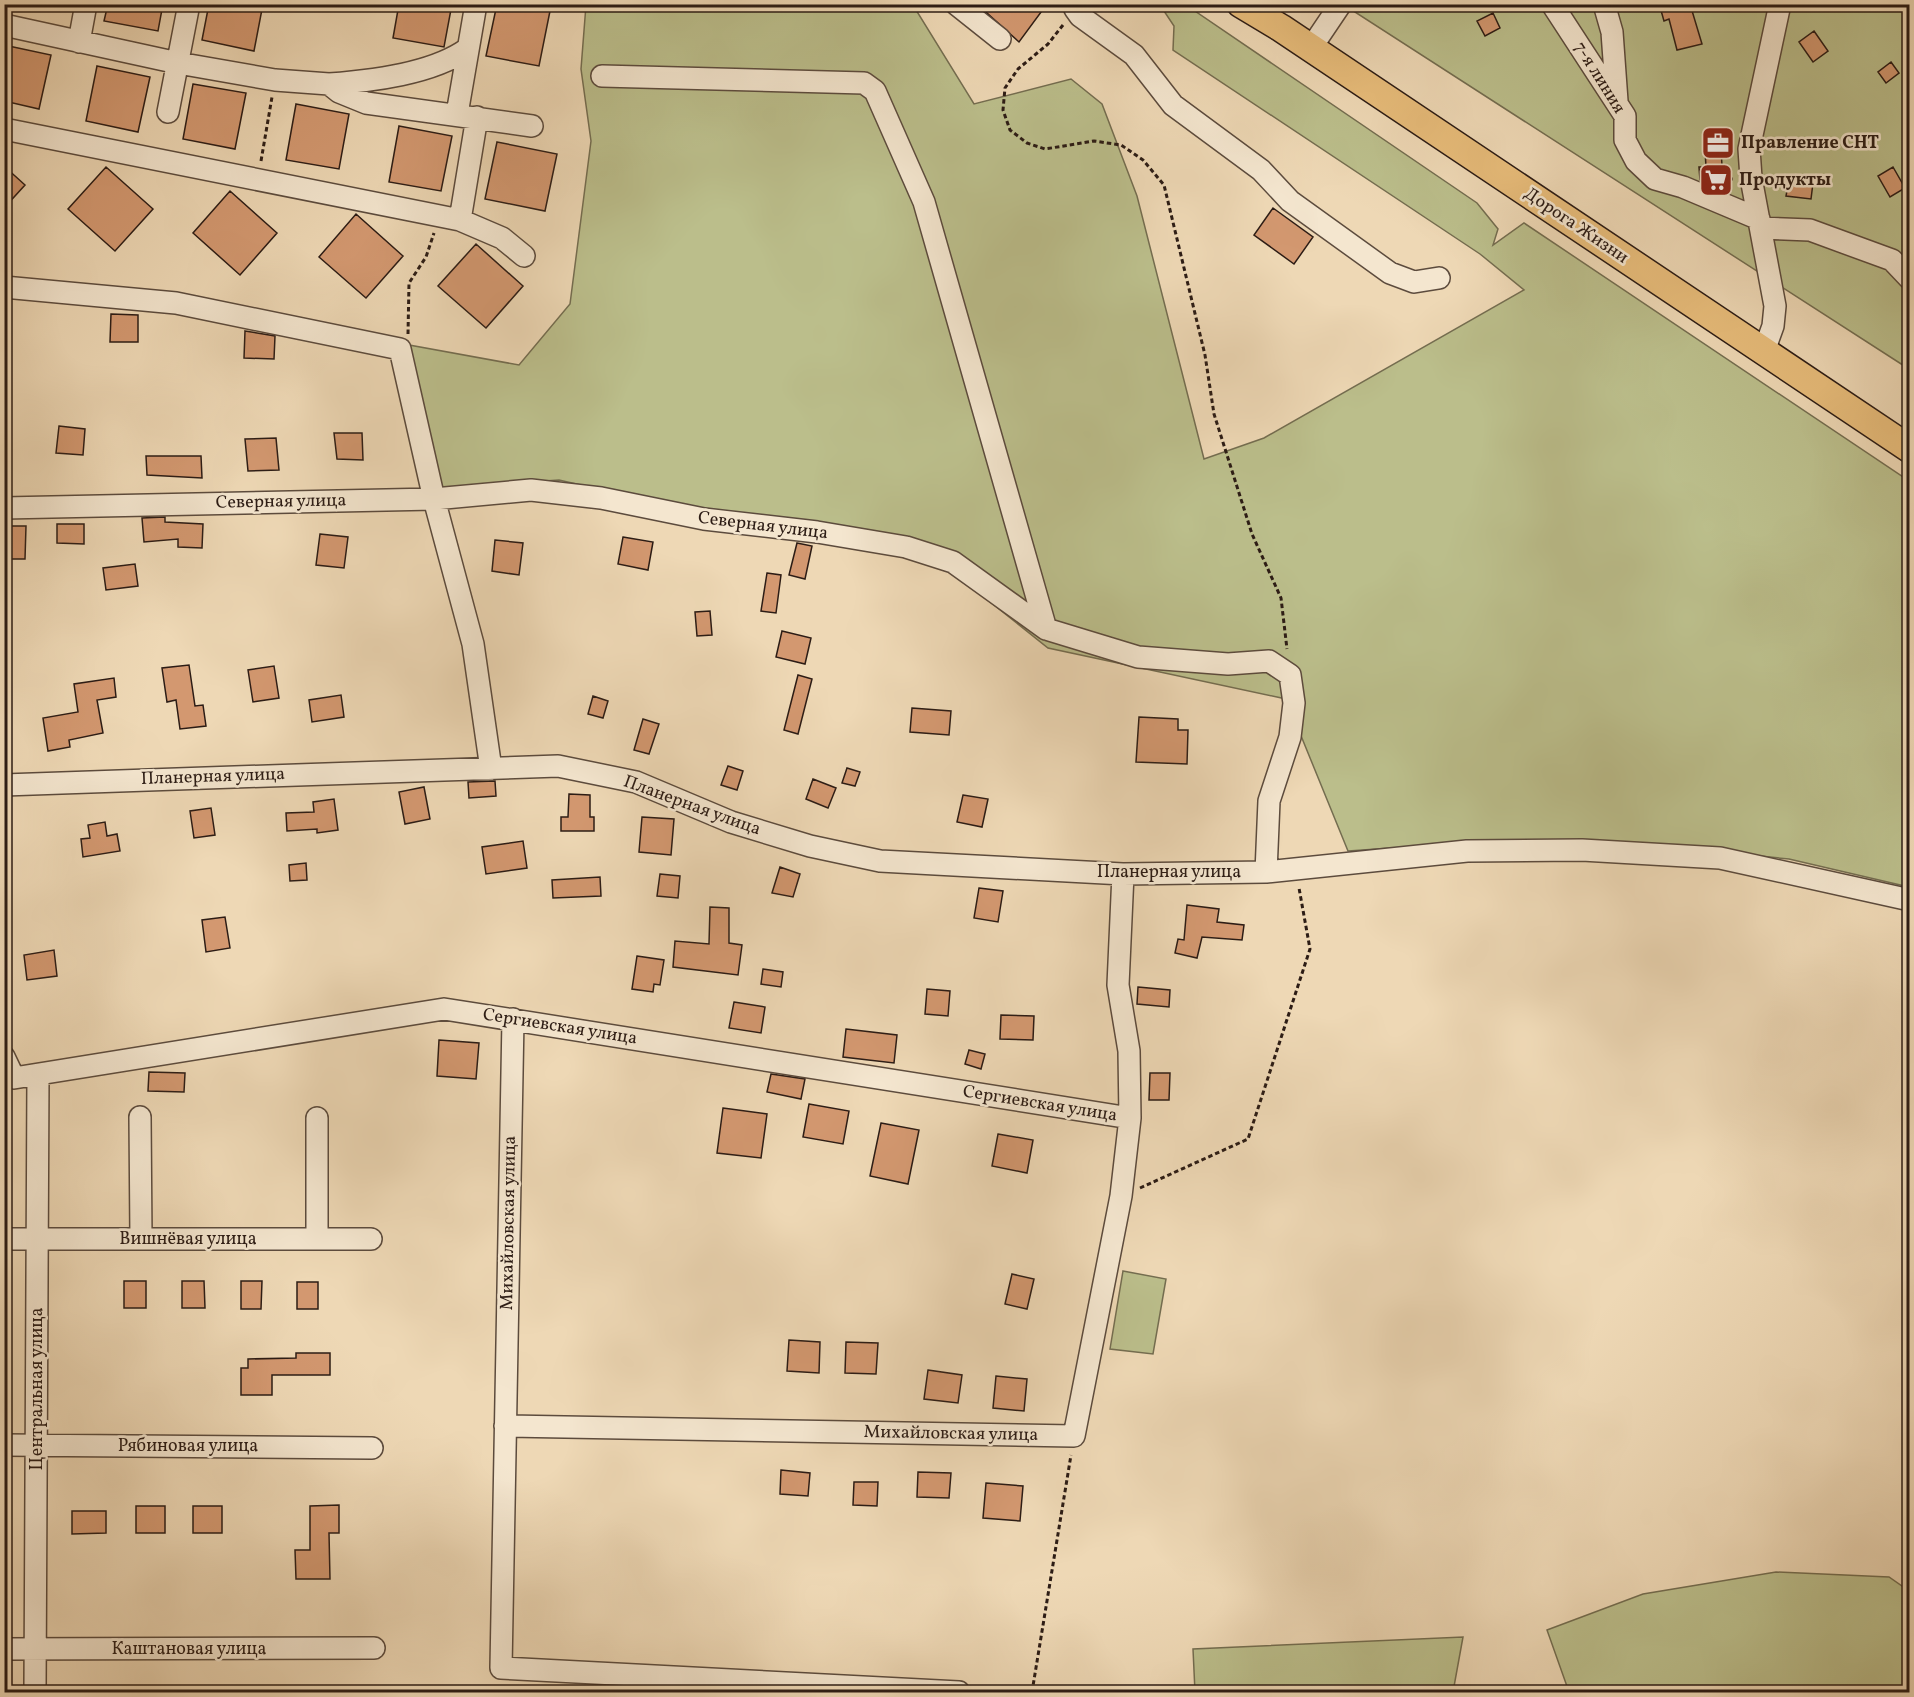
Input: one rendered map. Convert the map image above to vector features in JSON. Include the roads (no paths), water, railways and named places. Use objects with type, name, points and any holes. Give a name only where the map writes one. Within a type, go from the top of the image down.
[{"type":"main road","name":"Дорога Жизни","points":[[1241,4],[1311,48],[1910,449]]},
{"type":"street","points":[[79,42],[86,4]]},
{"type":"street","points":[[168,112],[189,4]]},
{"type":"street","points":[[460,220],[467,115],[467,49],[476,4]]},
{"type":"street","points":[[956,4],[1000,39]]},
{"type":"street","name":"7-я линия","points":[[1552,4],[1625,116],[1626,140],[1636,161],[1655,179],[1683,187],[1760,224]]},
{"type":"street","points":[[1604,4],[1612,32],[1617,105]]},
{"type":"street","points":[[1764,351],[1773,326],[1774,306],[1751,178],[1749,149],[1780,4]]},
{"type":"street","points":[[1311,48],[1340,5]]},
{"type":"street","points":[[1076,7],[1080,16],[1134,55],[1173,105],[1261,170],[1290,201],[1390,273],[1414,282],[1439,278]]},
{"type":"street","points":[[4,25],[177,63],[275,80],[329,84],[375,81],[453,59],[467,49]]},
{"type":"street","points":[[602,76],[864,83],[875,91],[924,202],[1046,629]]},
{"type":"street","points":[[329,84],[339,93],[366,103],[467,115],[532,126]]},
{"type":"street","points":[[4,129],[460,220],[502,238],[524,256]]},
{"type":"street","points":[[1760,224],[1810,230],[1892,260],[1910,279]]},
{"type":"street","points":[[4,287],[176,303],[400,349],[434,499],[473,644],[491,769]]},
{"type":"street","name":"Северная улица","points":[[4,508],[434,499],[531,490],[601,498],[704,519],[817,532],[906,547],[953,562],[1046,629],[1138,657],[1228,664],[1269,661],[1290,675],[1294,704],[1290,737],[1269,801],[1266,872]]},
{"type":"street","name":"Планерная улица","points":[[4,785],[558,766],[636,782],[731,822],[810,846],[880,861],[1123,874],[1266,872],[1467,851],[1581,850],[1720,858],[1910,900]]},
{"type":"street","points":[[1123,874],[1118,985],[1129,1051],[1130,1118]]},
{"type":"street","name":"Сергиевская улица","points":[[4,1057],[9,1080],[38,1080],[444,1009],[1130,1118]]},
{"type":"street","name":"Михайловская улица","points":[[513,1019],[501,1668],[959,1692]]},
{"type":"street","name":"Центральная улица","points":[[35,1692],[38,1080]]},
{"type":"street","points":[[140,1117],[141,1239]]},
{"type":"street","points":[[317,1118],[317,1239]]},
{"type":"street","name":"Михайловская улица","points":[[505,1426],[1074,1436],[1121,1196],[1130,1118]]},
{"type":"street","name":"Вишнёвая улица","points":[[4,1239],[371,1239]]},
{"type":"street","name":"Рябиновая улица","points":[[4,1445],[372,1448]]},
{"type":"street","name":"Каштановая улица","points":[[4,1649],[374,1648]]},
{"type":"place","name":"Правление СНТ","points":[[1718,143]]},
{"type":"place","name":"Продукты","points":[[1716,180]]}]
